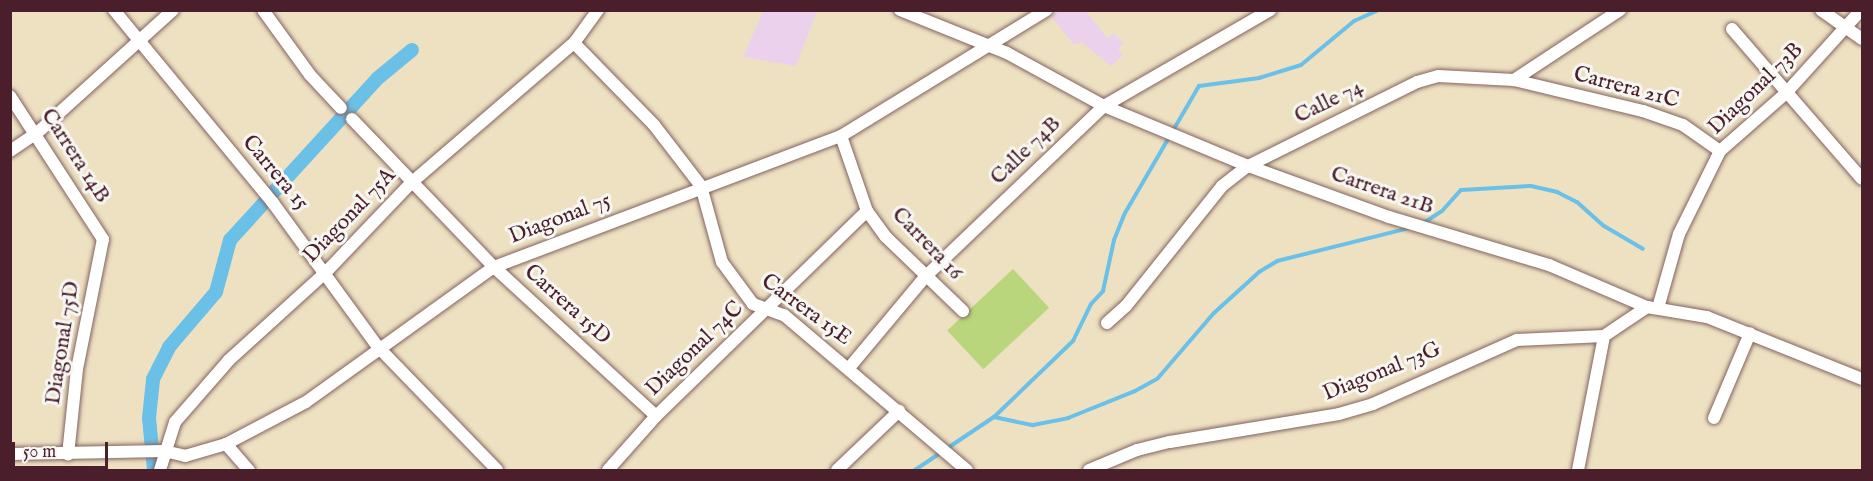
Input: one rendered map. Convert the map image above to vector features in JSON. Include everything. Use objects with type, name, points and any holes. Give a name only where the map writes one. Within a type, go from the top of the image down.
[{"type":"street","name":"Carrera 15","points":[[114,10],[136,41],[270,199],[327,271],[378,347],[497,471]]},
{"type":"street","points":[[10,151],[37,133],[136,41],[173,10]]},
{"type":"street","points":[[263,10],[310,75],[341,108]]},
{"type":"street","name":"Diagonal 75A","points":[[160,471],[158,451],[168,434],[185,407],[229,360],[327,271],[411,183],[574,43],[598,10]]},
{"type":"street","name":"Carrera 21B","points":[[900,10],[1032,64],[1104,106],[1167,130],[1248,166],[1389,217],[1549,265],[1653,308],[1707,317],[1863,379]]},
{"type":"street","name":"Diagonal 75","points":[[10,454],[68,455],[158,451],[185,456],[226,444],[306,402],[378,347],[494,267],[701,186],[842,136],[1047,10]]},
{"type":"street","name":"Calle 74B","points":[[849,368],[926,276],[1104,106],[1270,10]]},
{"type":"street","points":[[1514,80],[1620,10]]},
{"type":"street","points":[[1821,10],[1863,39]]},
{"type":"street","name":"Diagonal 73B","points":[[1653,308],[1679,234],[1720,151],[1786,93],[1847,29],[1861,10]]},
{"type":"street","points":[[1732,29],[1863,179]]},
{"type":"street","name":"Carrera 15E","points":[[574,43],[654,125],[701,186],[722,262],[753,304],[765,309],[777,310],[849,368],[967,471]]},
{"type":"street","name":"Calle 74","points":[[1107,323],[1126,306],[1222,186],[1248,166],[1417,82],[1438,76],[1514,80]]},
{"type":"street","name":"Carrera 21C","points":[[1514,80],[1643,111],[1683,125],[1720,151]]},
{"type":"street","name":"Carrera 14B","points":[[10,96],[37,133],[103,239]]},
{"type":"street","name":"Carrera 15D","points":[[352,119],[494,267],[657,416]]},
{"type":"street","name":"Carrera 16","points":[[842,136],[867,211],[886,237],[963,311]]},
{"type":"street","name":"Diagonal 74C","points":[[608,471],[657,416],[867,211]]},
{"type":"street","name":"Diagonal 75D","points":[[68,455],[77,369],[103,239]]},
{"type":"street","points":[[1578,471],[1604,336],[1653,308]]},
{"type":"street","points":[[1714,418],[1750,333]]},
{"type":"street","name":"Diagonal 73G","points":[[1089,471],[1137,450],[1170,442],[1339,414],[1373,404],[1517,340],[1604,336]]},
{"type":"street","points":[[837,471],[899,411]]},
{"type":"street","points":[[226,444],[249,471]]},
{"type":"shaded area","points":[[1059,10],[1086,11],[1107,38],[1114,34],[1124,43],[1118,49],[1123,55],[1111,66],[1081,42],[1074,45],[1051,16]]},
{"type":"shaded area","points":[[763,11],[817,11],[796,66],[743,57]]},
{"type":"green space","points":[[1013,269],[1049,308],[983,369],[947,330]]},
{"type":"waterway","points":[[915,470],[994,417],[1073,341],[1091,304],[1103,291],[1114,240],[1125,213],[1199,86],[1259,78],[1301,65],[1354,21],[1379,10]]},
{"type":"waterway","points":[[154,470],[149,418],[153,379],[169,347],[216,292],[230,240],[378,78],[412,50]]},
{"type":"waterway","points":[[1422,224],[1442,211],[1461,190],[1531,186],[1557,192],[1577,202],[1604,226],[1643,249]]},
{"type":"waterway","points":[[994,417],[1033,425],[1068,418],[1135,391],[1158,378],[1214,313],[1259,272],[1277,261],[1409,228]]}]
